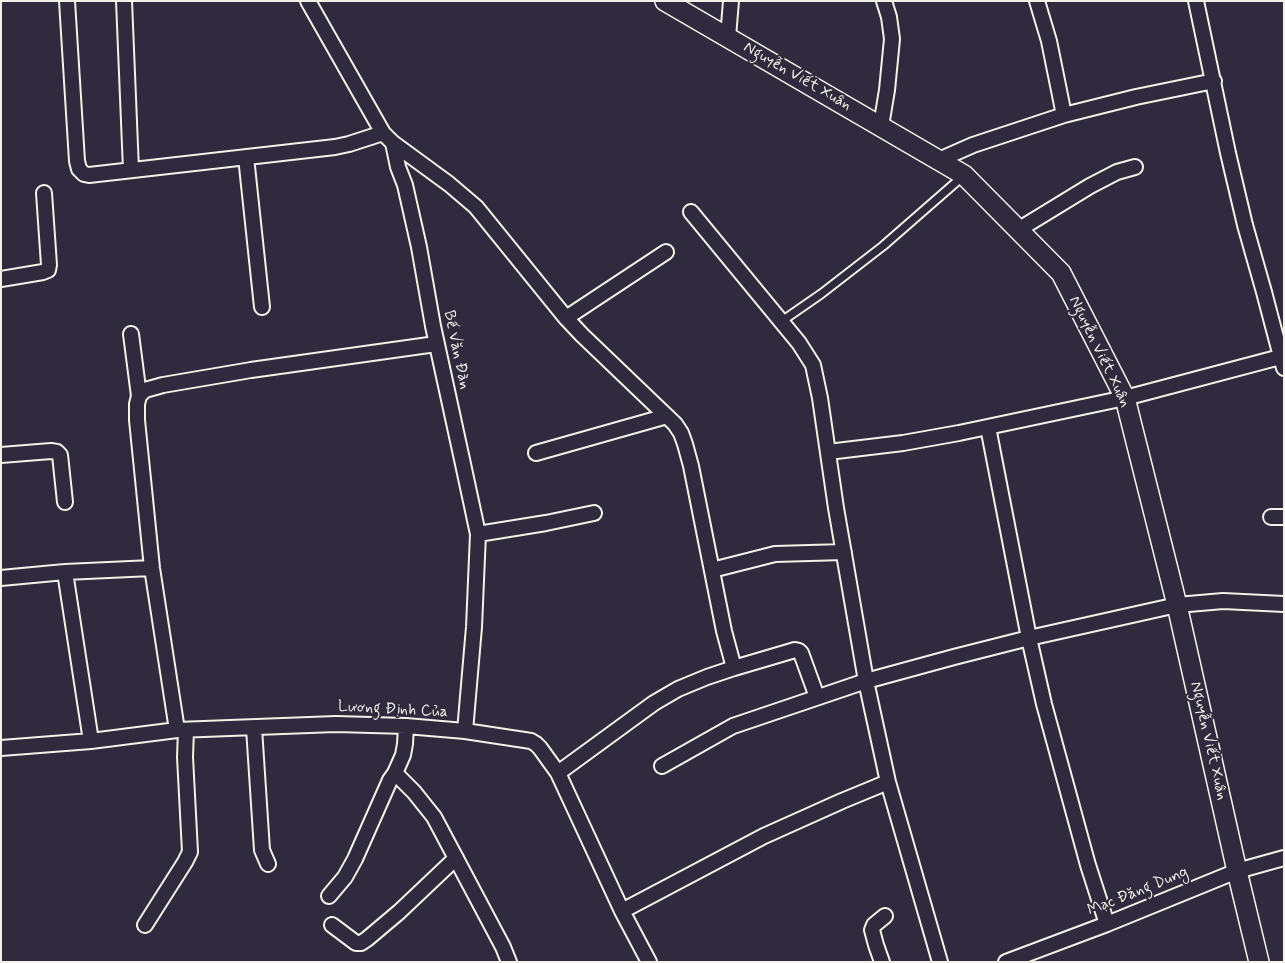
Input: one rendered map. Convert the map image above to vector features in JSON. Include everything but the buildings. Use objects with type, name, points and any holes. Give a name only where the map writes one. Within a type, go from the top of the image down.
[{"type":"street","points":[[67,1],[77,161],[79,169],[84,174],[89,175],[335,147],[388,138],[476,207],[566,318],[678,429],[685,444],[691,466],[724,631],[734,668]]},
{"type":"street","points":[[124,1],[131,170]]},
{"type":"street","name":"Bế Văn Đàn","points":[[308,1],[388,138],[405,185],[419,247],[436,344],[478,534],[474,627],[465,732]]},
{"type":"street","name":"Nguyễn Viết Xuân","points":[[666,1],[964,175],[1061,273],[1125,398],[1178,604],[1259,962]]},
{"type":"street","points":[[728,38],[732,1]]},
{"type":"street","points":[[881,126],[892,39],[889,17],[884,1]]},
{"type":"street","points":[[1037,1],[1049,41],[1064,115]]},
{"type":"street","points":[[828,452],[903,443],[988,427],[1125,398],[1283,360],[1245,225],[1196,1]]},
{"type":"street","points":[[939,160],[973,145],[1064,115],[1136,97],[1214,81]]},
{"type":"street","points":[[246,157],[262,307]]},
{"type":"street","points":[[1018,230],[1090,186],[1117,172],[1135,167]]},
{"type":"street","points":[[1,279],[48,270],[44,193]]},
{"type":"street","points":[[691,212],[800,343],[813,365],[866,681],[888,782],[940,962]]},
{"type":"street","points":[[566,318],[666,252]]},
{"type":"street","points":[[131,334],[139,396],[137,420],[152,568],[182,730],[190,852],[186,862],[146,925]]},
{"type":"street","points":[[139,396],[145,390],[163,385],[251,370],[436,344]]},
{"type":"street","points":[[536,454],[667,416]]},
{"type":"street","points":[[988,427],[1029,638],[1044,704],[1088,865],[1107,924]]},
{"type":"street","points":[[1,454],[51,450],[57,452],[60,455],[65,502]]},
{"type":"street","points":[[478,534],[594,513]]},
{"type":"street","points":[[712,570],[775,554],[844,552]]},
{"type":"street","points":[[1,578],[65,572],[152,568]]},
{"type":"street","points":[[65,572],[91,741]]},
{"type":"street","points":[[662,766],[733,726],[866,681],[954,657],[1178,604],[1223,601],[1284,604]]},
{"type":"street","points":[[558,773],[654,704],[678,690],[706,677],[795,650],[801,653],[817,697]]},
{"type":"street","name":"Lương Định Của","points":[[1,748],[91,741],[182,730],[336,724],[406,726],[530,741],[540,748],[558,773],[622,911],[650,962]]},
{"type":"street","points":[[329,896],[345,877],[355,859],[390,780],[395,773],[403,755],[406,726]]},
{"type":"street","points":[[254,728],[262,850],[268,864]]},
{"type":"street","points":[[395,773],[425,805],[438,825],[509,962]]},
{"type":"street","points":[[622,911],[764,836],[888,782]]},
{"type":"street","points":[[332,925],[356,943],[361,943],[400,912],[456,858]]},
{"type":"street","name":"Mạc Đăng Dung","points":[[1006,962],[1107,924],[1237,871],[1284,858]]},
{"type":"street","points":[[882,962],[872,930],[874,925],[885,916]]},
{"type":"lane","points":[[782,321],[821,294],[883,246],[964,175]]}]
